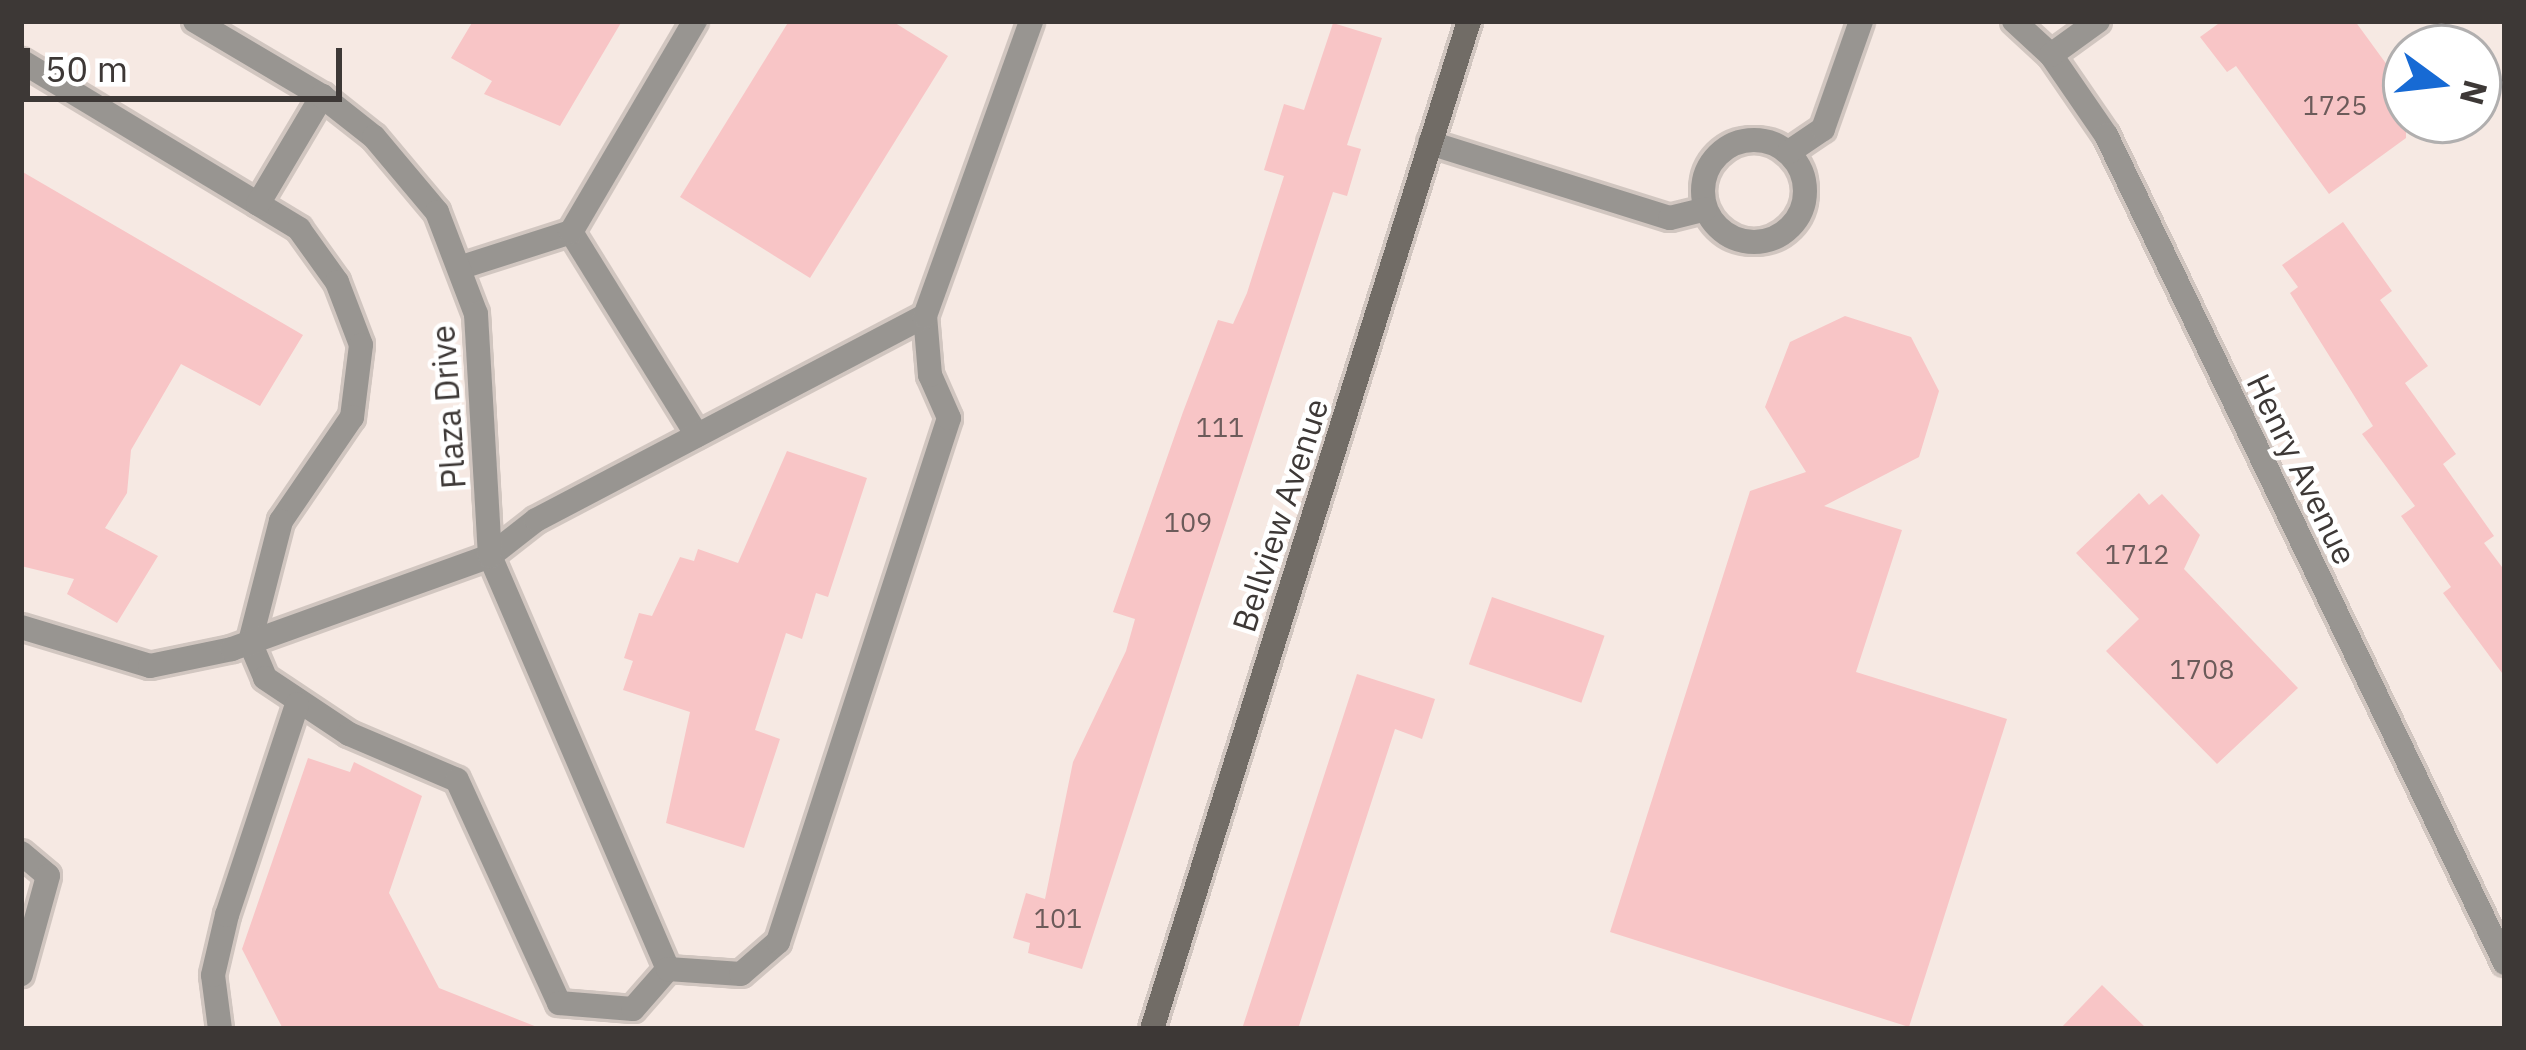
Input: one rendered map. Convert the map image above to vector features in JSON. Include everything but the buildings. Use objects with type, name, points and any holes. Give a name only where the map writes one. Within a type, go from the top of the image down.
[{"type":"street","name":"Plaza Drive","points":[[195,21],[322,96],[420,189],[462,267],[485,374],[490,556]]},
{"type":"street","points":[[462,267],[571,232],[695,21]]},
{"type":"street","points":[[668,970],[741,974],[778,942],[949,418],[930,375],[925,316],[1030,21]]},
{"type":"street","name":"Bellview Avenue","points":[[1152,1029],[1469,21]]},
{"type":"street","points":[[1789,152],[1823,129],[1861,21]]},
{"type":"street","name":"Henry Avenue","points":[[2014,21],[2050,55],[2105,135],[2505,962]]},
{"type":"street","points":[[2050,55],[2098,21]]},
{"type":"street","points":[[21,61],[299,230],[337,282],[361,345],[352,417],[281,521],[250,642],[265,678],[297,704],[457,780],[559,1003],[633,1019],[668,970]]},
{"type":"street","points":[[258,204],[322,96]]},
{"type":"street","points":[[1764,140],[1789,152],[1804,174],[1805,201],[1772,241],[1720,231],[1705,209],[1703,182],[1715,157],[1764,140]]},
{"type":"street","points":[[1430,143],[1670,218],[1705,209]]},
{"type":"street","points":[[571,232],[698,435]]},
{"type":"street","points":[[21,627],[150,666],[250,642],[490,556],[536,520],[925,316]]},
{"type":"street","points":[[490,556],[668,970]]},
{"type":"street","points":[[220,1029],[213,975],[227,915],[297,704]]},
{"type":"street","points":[[21,853],[48,876],[21,974]]}]
